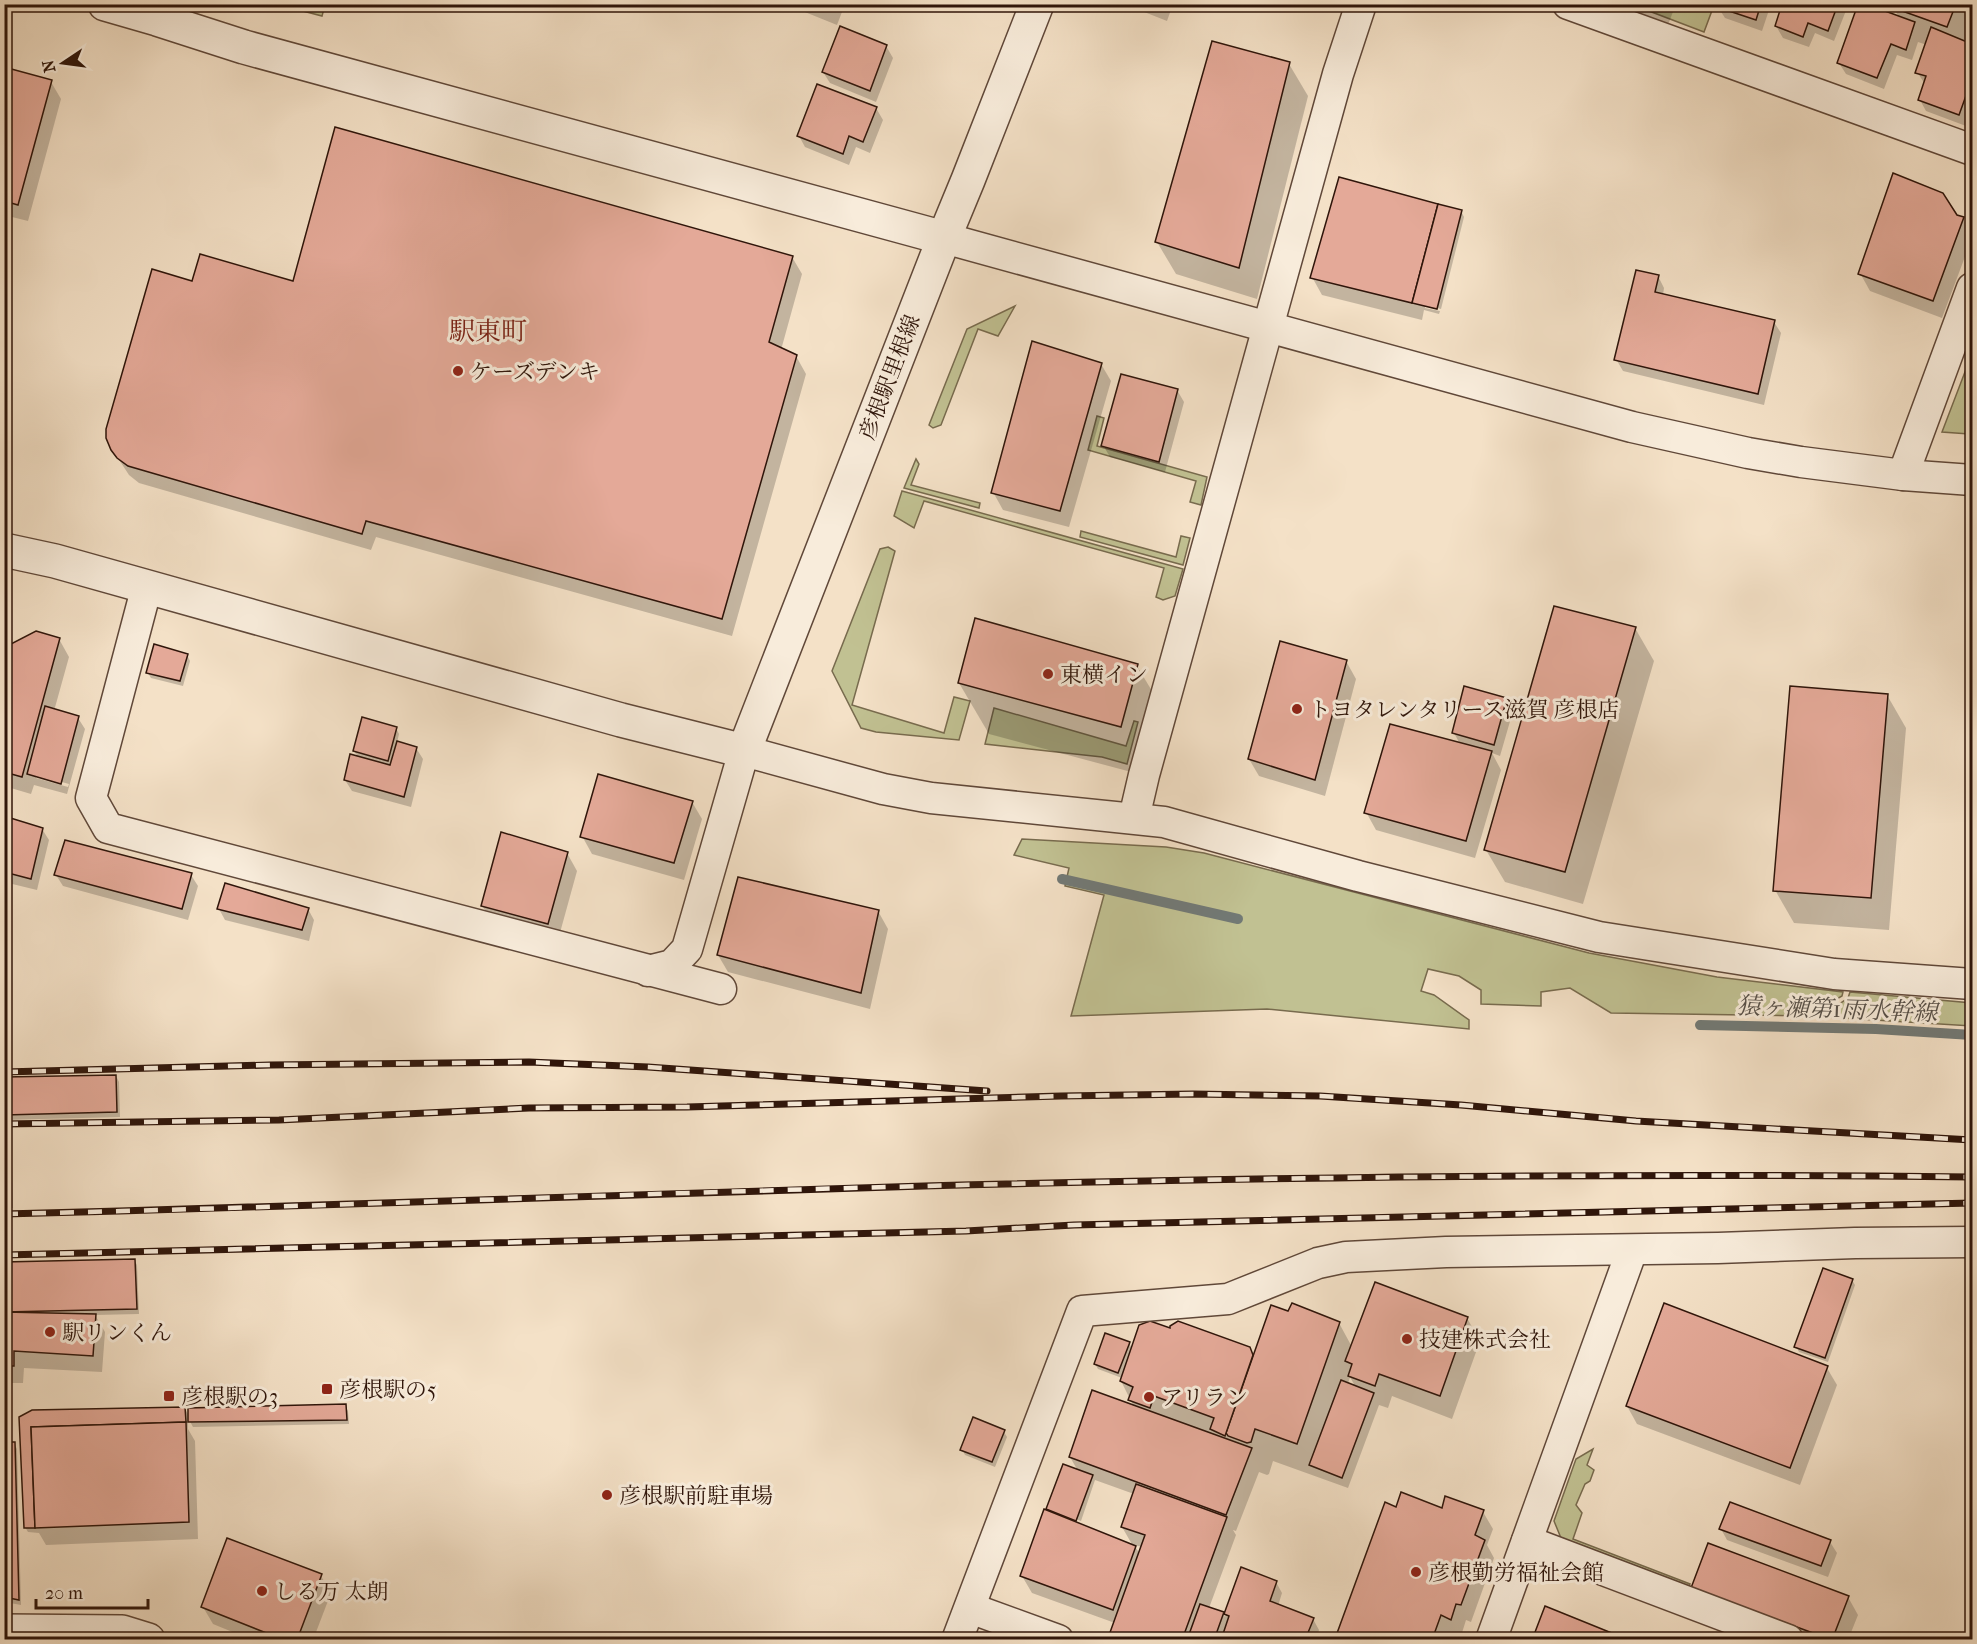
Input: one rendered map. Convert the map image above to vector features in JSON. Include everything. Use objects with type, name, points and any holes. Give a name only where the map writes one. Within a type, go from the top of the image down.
[{"type":"street","points":[[105,4],[158,11],[255,51],[1269,326],[1632,427],[1748,453],[1903,475],[1972,480]]},
{"type":"street","name":"彦根駅里根線","points":[[744,751],[1037,4]]},
{"type":"street","points":[[1134,818],[1146,765],[1338,74],[1361,4]]},
{"type":"street","points":[[1568,4],[1972,150]]},
{"type":"street","points":[[1903,475],[1972,288]]},
{"type":"street","points":[[4,550],[29,554],[147,586],[621,720],[882,789],[931,798],[1164,822],[1358,876],[1599,937],[1834,974],[1972,984]]},
{"type":"street","points":[[147,586],[91,798],[108,828],[721,989]]},
{"type":"street","points":[[648,970],[672,965],[687,949],[744,751]]},
{"type":"street","points":[[957,1640],[1082,1311],[1228,1299],[1318,1263],[1346,1257],[1446,1252],[1972,1242]]},
{"type":"street","points":[[1491,1640],[1632,1250]]},
{"type":"street","points":[[1527,1541],[1788,1640]]},
{"type":"street","points":[[970,1608],[1058,1640]]},
{"type":"street","points":[[4,1631],[122,1632],[147,1640]]},
{"type":"green space","points":[[325,4],[322,16],[280,5]]},
{"type":"green space","points":[[1652,4],[1714,5],[1704,32],[1649,11]]},
{"type":"green space","points":[[1015,306],[998,336],[978,329],[941,425],[933,428],[929,425],[967,329]]},
{"type":"green space","points":[[1968,364],[1972,366],[1972,414],[1969,434],[1942,432]]},
{"type":"green space","points":[[1097,416],[1104,418],[1097,446],[1207,477],[1201,505],[1190,502],[1196,481],[1088,450]]},
{"type":"green space","points":[[916,459],[919,464],[911,485],[980,503],[979,508],[904,488]]},
{"type":"green space","points":[[902,491],[1183,569],[1175,596],[1163,600],[1156,597],[1164,568],[924,501],[914,528],[894,516]]},
{"type":"green space","points":[[1081,531],[1176,557],[1181,536],[1190,538],[1183,565],[1080,537]]},
{"type":"green space","points":[[888,547],[895,551],[852,705],[944,733],[954,697],[970,701],[959,740],[876,732],[861,728],[832,671],[880,549]]},
{"type":"green space","points":[[994,708],[1126,746],[1134,721],[1138,722],[1127,764],[1102,757],[985,744]]},
{"type":"green space","points":[[1022,839],[1166,847],[1204,853],[1589,953],[1717,977],[1843,992],[1842,996],[1819,1009],[1819,1016],[1611,1013],[1570,988],[1541,992],[1541,1006],[1481,1004],[1481,990],[1459,976],[1428,969],[1421,991],[1434,995],[1469,1020],[1469,1029],[1267,1009],[1071,1016],[1104,895],[1065,886],[1069,868],[1014,855]]},
{"type":"green space","points":[[1850,992],[1972,1003],[1972,1026],[1826,1017],[1826,1013],[1848,998]]},
{"type":"green space","points":[[1593,1449],[1587,1465],[1594,1470],[1576,1505],[1582,1513],[1573,1539],[1690,1584],[1687,1590],[1563,1543],[1554,1521],[1576,1459]]},
{"type":"building","points":[[1718,4],[1761,4],[1756,20],[1717,7]]},
{"type":"building","points":[[1782,4],[1838,4],[1828,31],[1808,23],[1803,37],[1775,26]]},
{"type":"building","points":[[1858,4],[1866,4],[1915,22],[1906,50],[1891,44],[1877,78],[1837,63]]},
{"type":"building","points":[[1892,4],[1956,4],[1947,27],[1891,7]]},
{"type":"building","points":[[840,26],[887,45],[870,91],[822,72]]},
{"type":"building","points":[[1931,27],[1972,44],[1972,79],[1959,115],[1918,100],[1926,76],[1915,73]]},
{"type":"building","points":[[1212,41],[1290,62],[1239,268],[1155,242]]},
{"type":"building","points":[[4,67],[52,80],[18,205],[4,201]]},
{"type":"building","points":[[817,84],[877,107],[863,142],[849,136],[843,154],[797,136]]},
{"type":"building","name":"ケーズデンキ","points":[[335,127],[793,256],[769,342],[797,355],[722,619],[366,521],[362,534],[128,466],[117,458],[106,438],[106,429],[152,269],[192,281],[200,254],[293,281]]},
{"type":"building","points":[[1893,173],[1943,193],[1957,215],[1964,217],[1933,301],[1858,274]]},
{"type":"building","points":[[1339,177],[1438,204],[1412,303],[1310,278]]},
{"type":"building","points":[[1438,204],[1462,210],[1437,309],[1412,303]]},
{"type":"building","points":[[1636,270],[1659,275],[1655,292],[1775,320],[1758,394],[1614,360]]},
{"type":"building","points":[[1032,341],[1102,363],[1060,511],[991,493]]},
{"type":"building","points":[[1121,374],[1178,389],[1159,462],[1101,446]]},
{"type":"building","points":[[1554,606],[1636,627],[1565,872],[1484,850]]},
{"type":"building","name":"東横イン","points":[[975,618],[1138,664],[1121,727],[958,683]]},
{"type":"building","points":[[36,631],[60,638],[22,777],[4,772],[4,657],[7,646]]},
{"type":"building","name":"トヨタレンタリース滋賀 彦根店","points":[[1280,641],[1347,660],[1315,780],[1248,759]]},
{"type":"building","points":[[154,644],[188,654],[180,681],[146,673]]},
{"type":"building","points":[[1464,686],[1507,698],[1494,745],[1452,733]]},
{"type":"building","points":[[1790,686],[1888,694],[1871,898],[1773,891]]},
{"type":"building","points":[[45,706],[79,716],[61,784],[27,774]]},
{"type":"building","points":[[362,717],[397,727],[388,761],[353,751]]},
{"type":"building","points":[[1390,724],[1492,751],[1466,841],[1364,813]]},
{"type":"building","points":[[397,741],[417,747],[404,797],[344,780],[350,754],[390,765]]},
{"type":"building","points":[[598,774],[693,801],[674,863],[580,837]]},
{"type":"building","points":[[4,816],[43,828],[31,879],[4,872]]},
{"type":"building","points":[[501,832],[568,852],[548,924],[481,906]]},
{"type":"building","points":[[65,840],[192,873],[182,909],[54,875]]},
{"type":"building","points":[[738,877],[879,910],[861,993],[717,955]]},
{"type":"building","points":[[225,883],[309,908],[302,930],[217,909]]},
{"type":"building","points":[[116,1075],[117,1112],[4,1115],[4,1077]]},
{"type":"building","points":[[4,1157],[10,1157],[11,1203],[4,1203]]},
{"type":"building","points":[[135,1259],[137,1309],[4,1312],[4,1262]]},
{"type":"building","points":[[1823,1268],[1853,1279],[1825,1358],[1794,1347]]},
{"type":"building","name":"技建株式会社","points":[[1375,1282],[1468,1317],[1440,1396],[1379,1374],[1375,1386],[1348,1376],[1352,1364],[1345,1361]]},
{"type":"building","points":[[1292,1303],[1340,1322],[1297,1444],[1255,1429],[1251,1442],[1247,1443],[1228,1436],[1226,1433],[1271,1305],[1288,1311]]},
{"type":"building","points":[[1664,1303],[1828,1366],[1790,1468],[1626,1406]]},
{"type":"building","name":"駅リンくん","points":[[4,1312],[96,1314],[93,1356],[14,1351],[14,1366],[4,1366]]},
{"type":"building","points":[[1150,1321],[1170,1328],[1178,1321],[1250,1347],[1253,1355],[1225,1436],[1210,1429],[1214,1418],[1154,1396],[1150,1408],[1128,1400],[1133,1387],[1120,1381],[1139,1325]]},
{"type":"building","points":[[1105,1333],[1130,1342],[1118,1373],[1094,1364]]},
{"type":"building","points":[[1341,1380],[1374,1393],[1342,1478],[1309,1465]]},
{"type":"building","points":[[1092,1390],[1252,1448],[1226,1515],[1069,1457]]},
{"type":"building","points":[[346,1404],[347,1420],[188,1422],[188,1408]]},
{"type":"building","points":[[185,1407],[186,1422],[31,1427],[35,1528],[24,1528],[19,1417],[32,1410]]},
{"type":"building","points":[[973,1417],[1005,1430],[992,1462],[960,1450]]},
{"type":"building","points":[[186,1422],[189,1522],[35,1528],[31,1427]]},
{"type":"building","points":[[4,1442],[15,1442],[19,1600],[4,1597]]},
{"type":"building","points":[[1063,1464],[1093,1475],[1076,1521],[1046,1509]]},
{"type":"building","points":[[1136,1484],[1227,1517],[1182,1640],[1108,1638],[1145,1535],[1121,1527]]},
{"type":"building","name":"彦根勤労福祉会館","points":[[1401,1492],[1442,1508],[1445,1496],[1484,1510],[1475,1535],[1485,1540],[1461,1605],[1456,1604],[1451,1620],[1441,1615],[1432,1640],[1344,1640],[1336,1636],[1385,1502],[1396,1507]]},
{"type":"building","points":[[1730,1502],[1831,1540],[1821,1566],[1719,1529]]},
{"type":"building","points":[[1044,1509],[1136,1546],[1113,1610],[1020,1576]]},
{"type":"building","name":"しる万 太朗","points":[[227,1538],[322,1574],[297,1640],[284,1640],[201,1607]]},
{"type":"building","points":[[1708,1543],[1849,1596],[1832,1640],[1691,1588]]},
{"type":"building","points":[[1241,1567],[1277,1581],[1270,1601],[1314,1618],[1305,1640],[1221,1640],[1229,1616],[1224,1614]]},
{"type":"building","points":[[1200,1604],[1224,1612],[1214,1640],[1187,1640]]},
{"type":"building","points":[[1545,1606],[1629,1640],[1532,1640]]},
{"type":"waterway","name":"猿ヶ瀬第1雨水幹線","points":[[1062,879],[1238,919]]},
{"type":"waterway","name":"猿ヶ瀬第1雨水幹線","points":[[1700,1025],[1876,1029],[1972,1035]]},
{"type":"railway","points":[[4,1072],[270,1065],[529,1062],[648,1067],[987,1091]]},
{"type":"railway","points":[[4,1124],[279,1120],[529,1108],[687,1107],[1193,1094],[1320,1096],[1461,1105],[1636,1121],[1972,1140]]},
{"type":"railway","points":[[4,1214],[809,1189],[1186,1180],[1579,1176],[1972,1177]]},
{"type":"railway","points":[[4,1255],[1972,1203]]},
{"type":"place","name":"ケーズデンキ","points":[[458,371]]},
{"type":"place","name":"東横イン","points":[[1048,674]]},
{"type":"place","name":"トヨタレンタリース滋賀 彦根店","points":[[1297,709]]},
{"type":"place","name":"駅リンくん","points":[[50,1332]]},
{"type":"place","name":"技建株式会社","points":[[1407,1339]]},
{"type":"place","name":"彦根駅の5","points":[[327,1389]]},
{"type":"place","name":"彦根駅の3","points":[[169,1396]]},
{"type":"place","name":"アリラン","points":[[1149,1397]]},
{"type":"place","name":"彦根駅前駐車場","points":[[607,1495]]},
{"type":"place","name":"彦根勤労福祉会館","points":[[1416,1572]]},
{"type":"place","name":"しる万 太朗","points":[[262,1591]]},
{"type":"district","name":"駅東町","points":[[488,331]]}]
